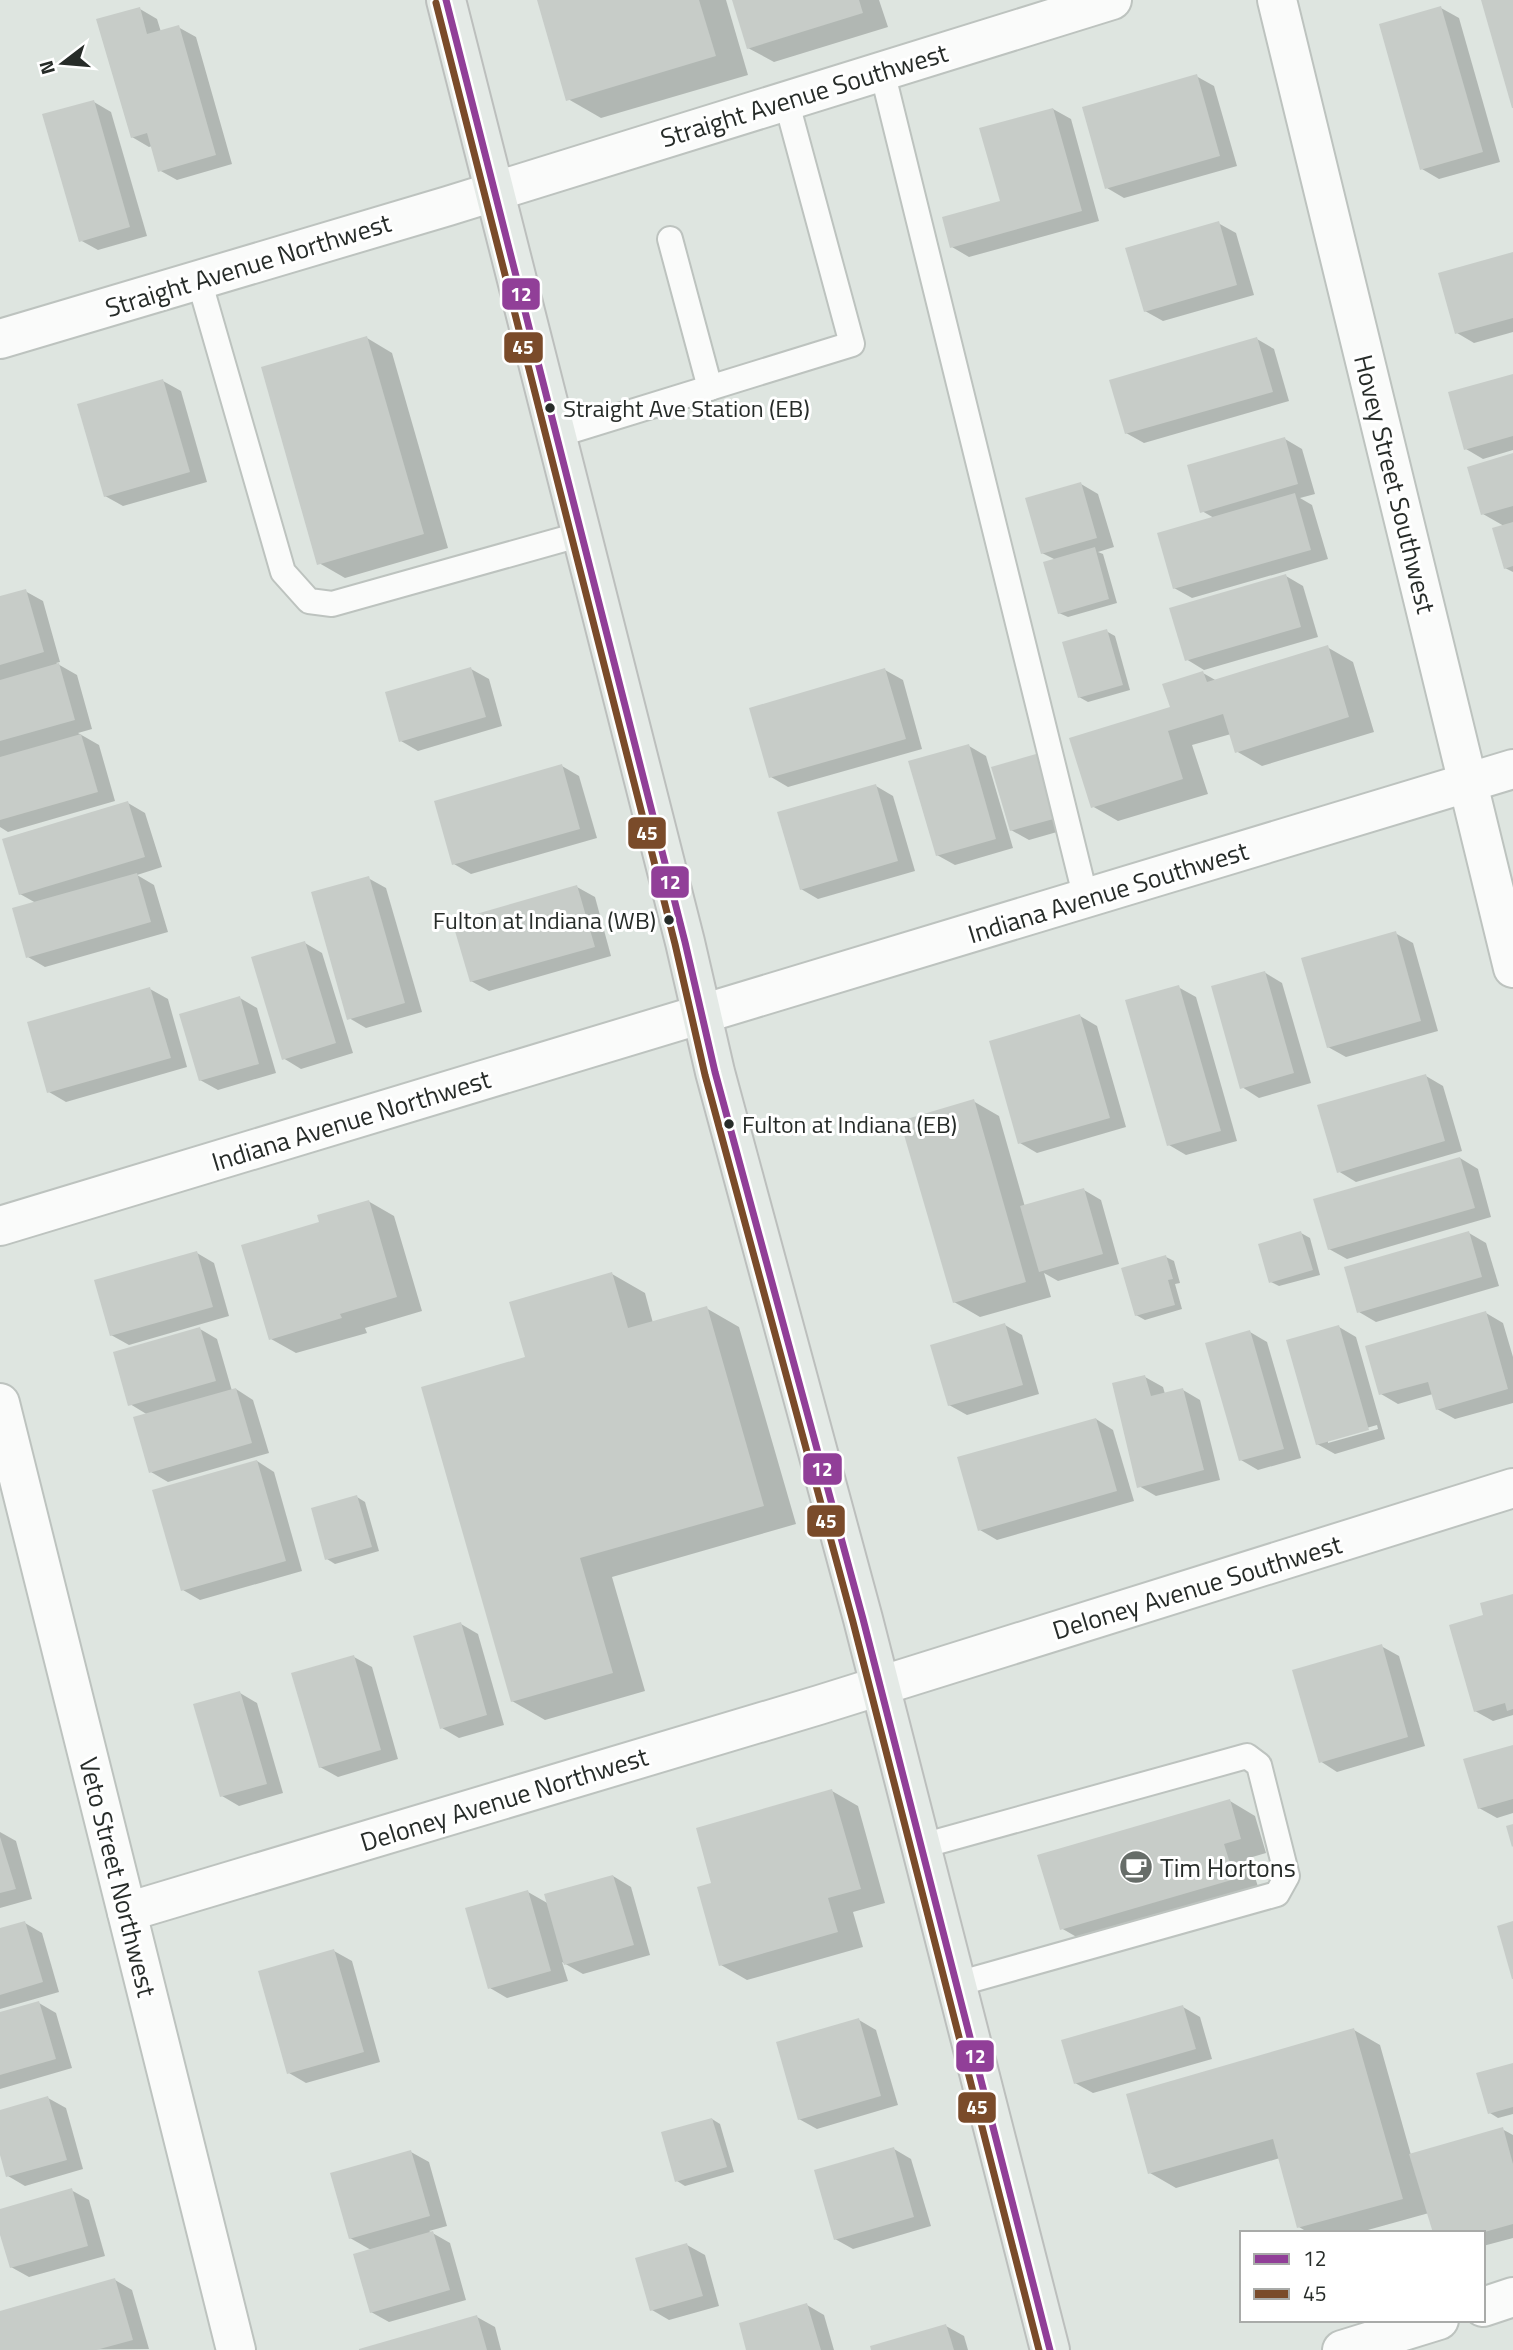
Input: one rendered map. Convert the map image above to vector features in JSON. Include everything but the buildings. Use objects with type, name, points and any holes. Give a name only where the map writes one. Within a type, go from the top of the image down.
[{"type":"main road","points":[[446,0],[715,1072],[922,1846],[1050,2350]]},
{"type":"street","name":"Straight Avenue Southwest","points":[[495,190],[1112,0]]},
{"type":"street","name":"Hovey Street Southwest","points":[[1277,0],[1513,968]]},
{"type":"street","name":"Straight Avenue Northwest","points":[[0,339],[495,190]]},
{"type":"street","name":"Indiana Avenue Southwest","points":[[702,1014],[1513,769]]},
{"type":"street","name":"Indiana Avenue Northwest","points":[[0,1226],[702,1014]]},
{"type":"street","name":"Veto Street Northwest","points":[[0,1404],[236,2350]]},
{"type":"street","name":"Deloney Avenue Southwest","points":[[880,1686],[1513,1488]]},
{"type":"street","name":"Deloney Avenue Northwest","points":[[127,1912],[880,1686]]},
{"type":"street","points":[[1485,2306],[1513,2297]]},
{"type":"street","points":[[1348,2349],[1433,2322]]},
{"type":"lane","points":[[882,71],[1086,899]]},
{"type":"lane","points":[[557,435],[852,344],[786,100]]},
{"type":"lane","points":[[670,239],[710,388]]},
{"type":"lane","points":[[200,280],[283,572],[309,601],[332,604],[582,534]]},
{"type":"lane","points":[[922,1846],[1247,1756],[1259,1765],[1287,1876],[1277,1894],[957,1984]]},
{"type":"transit line","name":"12","points":[[446,0],[685,942],[715,1072],[863,1619],[1050,2350]]},
{"type":"transit line","name":"45","points":[[436,3],[675,944],[705,1075],[853,1622],[1039,2350]]},
{"type":"place","name":"Straight Ave Station (EB)","points":[[550,408]]},
{"type":"place","name":"Fulton at Indiana (WB)","points":[[669,920]]},
{"type":"place","name":"Fulton at Indiana (EB)","points":[[729,1124]]},
{"type":"place","name":"Tim Hortons","points":[[1136,1867]]}]
